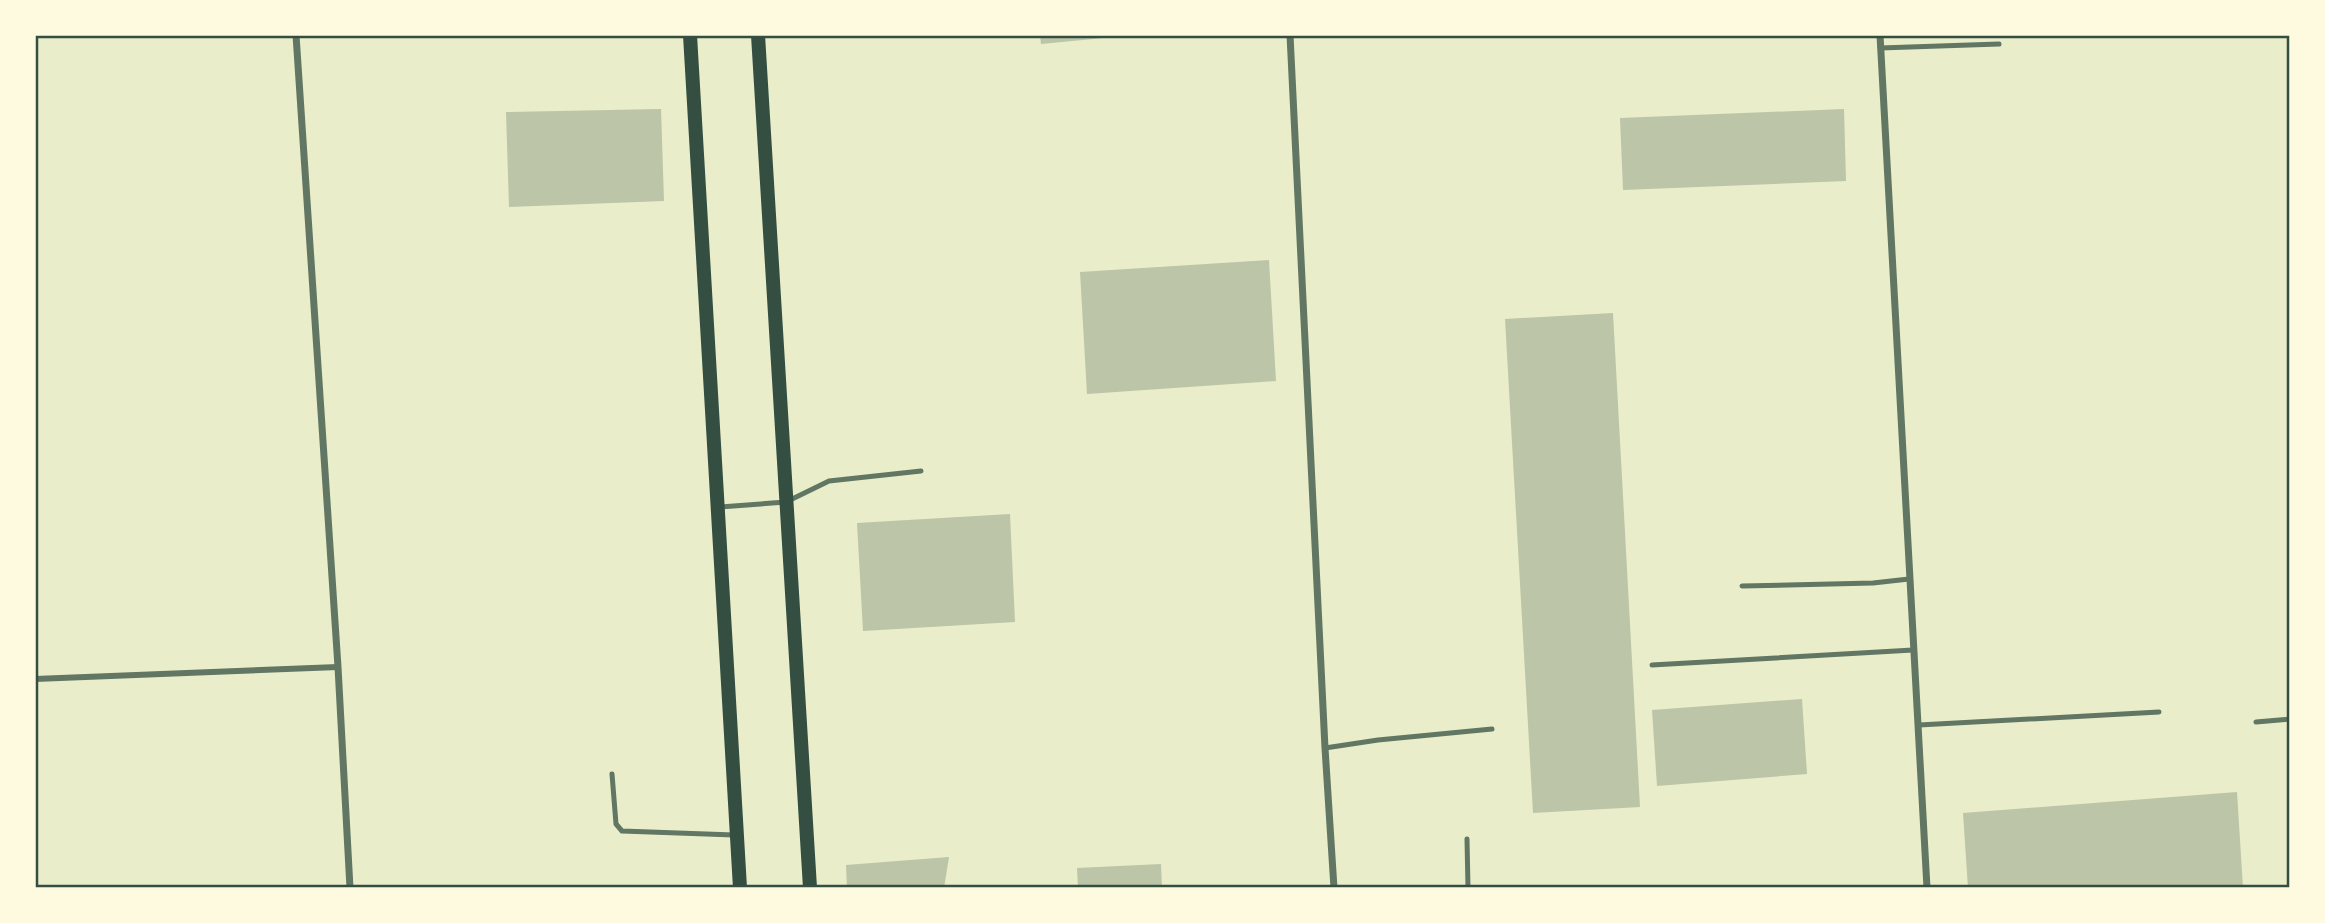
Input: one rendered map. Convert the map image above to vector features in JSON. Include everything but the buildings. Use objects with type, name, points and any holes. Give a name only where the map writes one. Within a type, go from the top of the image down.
[{"type":"main road","points":[[690,35],[740,888]]},
{"type":"main road","points":[[758,35],[810,888]]},
{"type":"street","points":[[296,35],[350,888]]},
{"type":"street","points":[[1290,35],[1334,888]]},
{"type":"street","points":[[1880,35],[1927,888]]},
{"type":"street","points":[[35,679],[338,667]]},
{"type":"lane","points":[[1880,48],[1999,44]]},
{"type":"lane","points":[[718,507],[786,502],[829,481],[921,471]]},
{"type":"lane","points":[[1742,586],[1873,583],[1909,579]]},
{"type":"lane","points":[[1652,665],[1913,650]]},
{"type":"lane","points":[[1919,724],[2159,712]]},
{"type":"lane","points":[[2256,722],[2290,719]]},
{"type":"lane","points":[[1325,748],[1492,729]]},
{"type":"lane","points":[[612,774],[616,824],[622,831],[737,835]]},
{"type":"lane","points":[[1467,839],[1468,888]]}]
